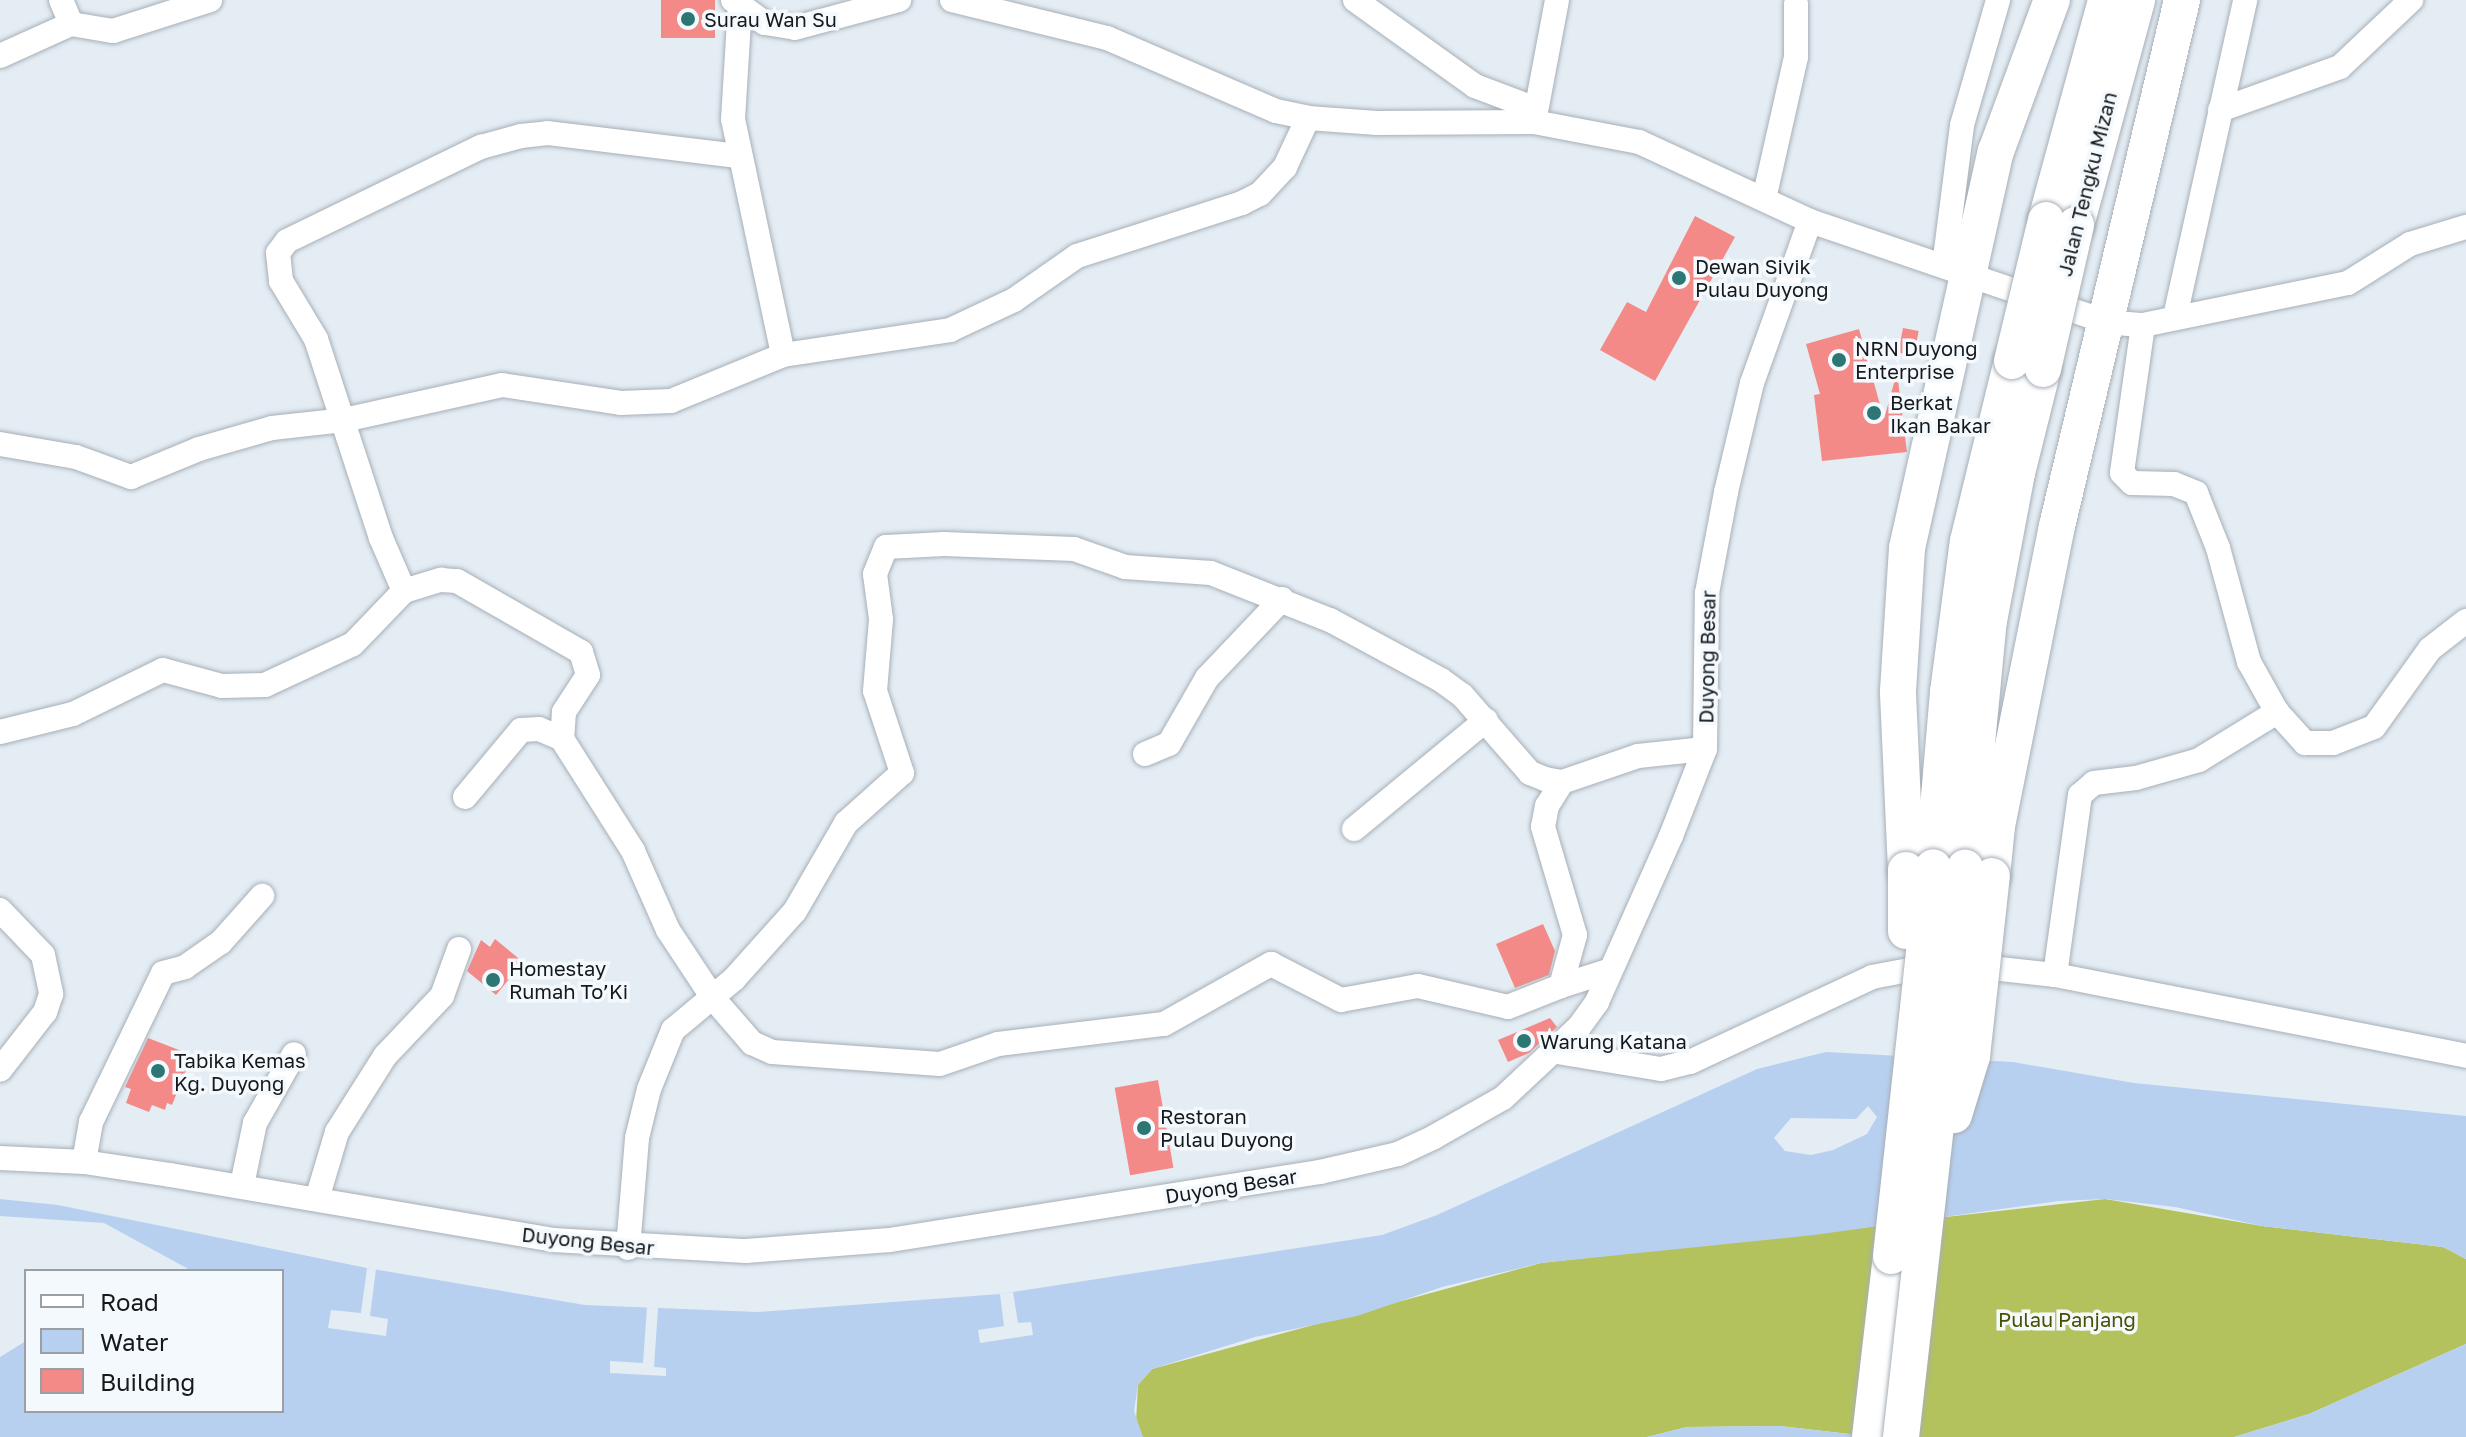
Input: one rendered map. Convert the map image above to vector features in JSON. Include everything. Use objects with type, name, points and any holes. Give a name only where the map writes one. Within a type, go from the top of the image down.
[{"type":"highway","points":[[1901,1437],[1928,1196],[1949,870],[1898,691],[1907,548],[1954,270],[2052,0]]},
{"type":"highway","name":"Jalan Tengku Mizan","points":[[1949,870],[1948,692],[1968,541],[2028,365],[2106,0]]},
{"type":"highway","name":"Jalan Tengku Mizan","points":[[2061,222],[2137,0]]},
{"type":"highway","points":[[1870,1437],[1891,1256],[1949,870],[2021,700],[2182,0]]},
{"type":"street","points":[[61,0],[71,24]]},
{"type":"street","points":[[0,56],[71,24],[113,31],[210,0]]},
{"type":"street","points":[[736,3],[765,23],[795,28],[899,0]]},
{"type":"street","points":[[952,0],[1145,50],[1276,111],[1308,118],[1377,123],[1535,115]]},
{"type":"street","points":[[1355,0],[1475,86],[1535,115],[1639,142],[1810,221],[2106,322],[2143,325],[2348,283],[2410,244],[2466,227]]},
{"type":"street","points":[[1535,115],[1557,0]]},
{"type":"street","points":[[1954,270],[1962,125],[1998,0]]},
{"type":"street","points":[[2175,317],[2245,0]]},
{"type":"street","points":[[2220,110],[2340,67],[2411,0]]},
{"type":"street","points":[[736,3],[731,81],[739,156],[783,355]]},
{"type":"street","points":[[1764,199],[1796,57],[1796,4]]},
{"type":"street","points":[[0,444],[76,457],[131,477],[199,449],[272,428],[344,420],[502,385],[621,403],[671,401],[783,355],[950,330],[1014,300],[1077,256],[1242,203],[1260,194],[1285,167],[1308,118]]},
{"type":"street","points":[[404,591],[316,339],[281,281],[278,253],[287,241],[481,147],[521,136],[548,133],[739,156]]},
{"type":"street","name":"Duyong Besar","points":[[0,1158],[84,1162],[628,1248],[746,1251],[844,1246],[1347,1166],[1398,1154],[1473,1117],[1557,1052],[1597,1002],[1705,749],[1707,593],[1714,546],[1752,383],[1810,221]]},
{"type":"street","points":[[2143,325],[2122,473],[2132,483],[2174,484],[2196,493],[2218,548],[2239,636],[2277,712],[2305,743],[2333,743],[2374,727],[2430,649],[2466,621]]},
{"type":"street","points":[[628,1248],[629,1195],[649,1089],[673,1030],[713,998],[809,893],[846,823],[902,773],[875,691],[881,619],[875,574],[886,547],[944,544],[1074,549],[1125,567],[1193,568],[1282,599],[1441,680],[1486,720],[1530,773],[1562,782],[1638,756],[1705,749]]},
{"type":"street","points":[[0,732],[73,714],[163,670],[222,686],[265,685],[353,644],[404,591],[441,580],[457,581],[573,643],[588,675],[564,712],[562,739]]},
{"type":"street","points":[[1145,754],[1169,744],[1207,678],[1282,599]]},
{"type":"street","points":[[2055,975],[2080,795],[2094,783],[2136,778],[2199,760],[2277,712]]},
{"type":"street","points":[[1354,829],[1486,720]]},
{"type":"street","points":[[465,797],[521,730],[539,729],[562,739],[633,851],[668,930],[713,998],[752,1043],[772,1052],[940,1064],[998,1044],[1164,1024],[1271,964],[1341,1000],[1418,986],[1508,1007],[1611,970]]},
{"type":"street","points":[[1561,986],[1575,935],[1543,827],[1547,806],[1562,782]]},
{"type":"street","points":[[84,1162],[91,1122],[163,973],[185,967],[211,950],[262,896]]},
{"type":"street","points":[[0,910],[43,955],[51,994],[45,1012],[0,1070]]},
{"type":"street","points":[[317,1199],[337,1132],[385,1056],[442,996],[459,949]]},
{"type":"street","points":[[1557,1052],[1661,1069],[1690,1062],[1900,968],[1946,963],[2055,975],[2466,1056]]},
{"type":"street","points":[[242,1185],[255,1123],[294,1054]]},
{"type":"green space","name":"Pulau Panjang","points":[[2105,1199],[2262,1226],[2443,1247],[2466,1259],[2466,1344],[2309,1414],[2234,1437],[1875,1437],[1780,1426],[1687,1427],[1647,1437],[1143,1437],[1136,1422],[1138,1385],[1152,1369],[1541,1263]]},
{"type":"water","points":[[1826,1052],[2013,1062],[2134,1083],[2466,1116],[2466,1259],[2443,1247],[2262,1226],[2175,1207],[2105,1199],[2059,1201],[1814,1235],[1541,1263],[1442,1287],[1357,1316],[1255,1337],[1152,1369],[1138,1385],[1134,1411],[1143,1437],[0,1437],[0,1357],[24,1342],[24,1413],[284,1413],[284,1269],[188,1269],[104,1223],[0,1216],[0,1199],[58,1205],[367,1268],[585,1305],[758,1312],[1000,1294],[1382,1235],[1437,1215],[1757,1069]],"holes":[[[1868,1106],[1877,1117],[1867,1134],[1833,1150],[1811,1155],[1785,1151],[1774,1138],[1791,1118],[1856,1119]]]},
{"type":"water","points":[[2466,1344],[2466,1437],[2234,1437],[2309,1414]]},
{"type":"water","points":[[1780,1426],[1875,1437],[1647,1437],[1687,1427]]},
{"type":"pier","points":[[367,1268],[376,1269],[370,1316],[388,1319],[386,1336],[328,1328],[331,1310],[361,1313]]},
{"type":"pier","points":[[1013,1292],[1018,1323],[1031,1322],[1033,1335],[980,1343],[978,1330],[1004,1326],[1000,1294]]},
{"type":"pier","points":[[647,1307],[658,1308],[654,1367],[666,1368],[666,1376],[610,1373],[610,1361],[643,1363]]},
{"type":"building","name":"Surau Wan Su","points":[[661,0],[715,0],[715,38],[661,38]]},
{"type":"building","points":[[1695,216],[1735,237],[1655,381],[1600,350],[1627,302],[1646,312]]},
{"type":"building","points":[[1903,328],[1919,331],[1914,356],[1898,353]]},
{"type":"building","points":[[1859,329],[1884,419],[1897,372],[1907,452],[1822,461],[1814,395],[1820,394],[1806,344]]},
{"type":"building","points":[[1543,924],[1555,951],[1549,975],[1515,988],[1496,944]]},
{"type":"building","name":"Homestay Rumah To’Ki","points":[[495,939],[523,962],[496,995],[467,971],[481,940],[490,947]]},
{"type":"building","name":"Warung Katana","points":[[1550,1018],[1557,1027],[1529,1053],[1508,1062],[1498,1040]]},
{"type":"building","name":"Tabika Kemas Kg. Duyong","points":[[148,1038],[192,1055],[172,1105],[167,1103],[165,1110],[152,1105],[149,1112],[126,1103],[131,1089],[125,1087]]},
{"type":"building","name":"Restoran Pulau Duyong","points":[[1158,1080],[1173,1168],[1130,1175],[1115,1088]]},
{"type":"place","name":"Surau Wan Su","points":[[688,19]]},
{"type":"place","name":"Dewan Sivik Pulau Duyong","points":[[1679,278]]},
{"type":"place","name":"NRN Duyong Enterprise","points":[[1839,360]]},
{"type":"place","name":"Berkat Ikan Bakar","points":[[1874,413]]},
{"type":"place","name":"Homestay Rumah To’Ki","points":[[493,980]]},
{"type":"place","name":"Warung Katana","points":[[1524,1041]]},
{"type":"place","name":"Tabika Kemas Kg. Duyong","points":[[158,1071]]},
{"type":"place","name":"Restoran Pulau Duyong","points":[[1144,1128]]}]
